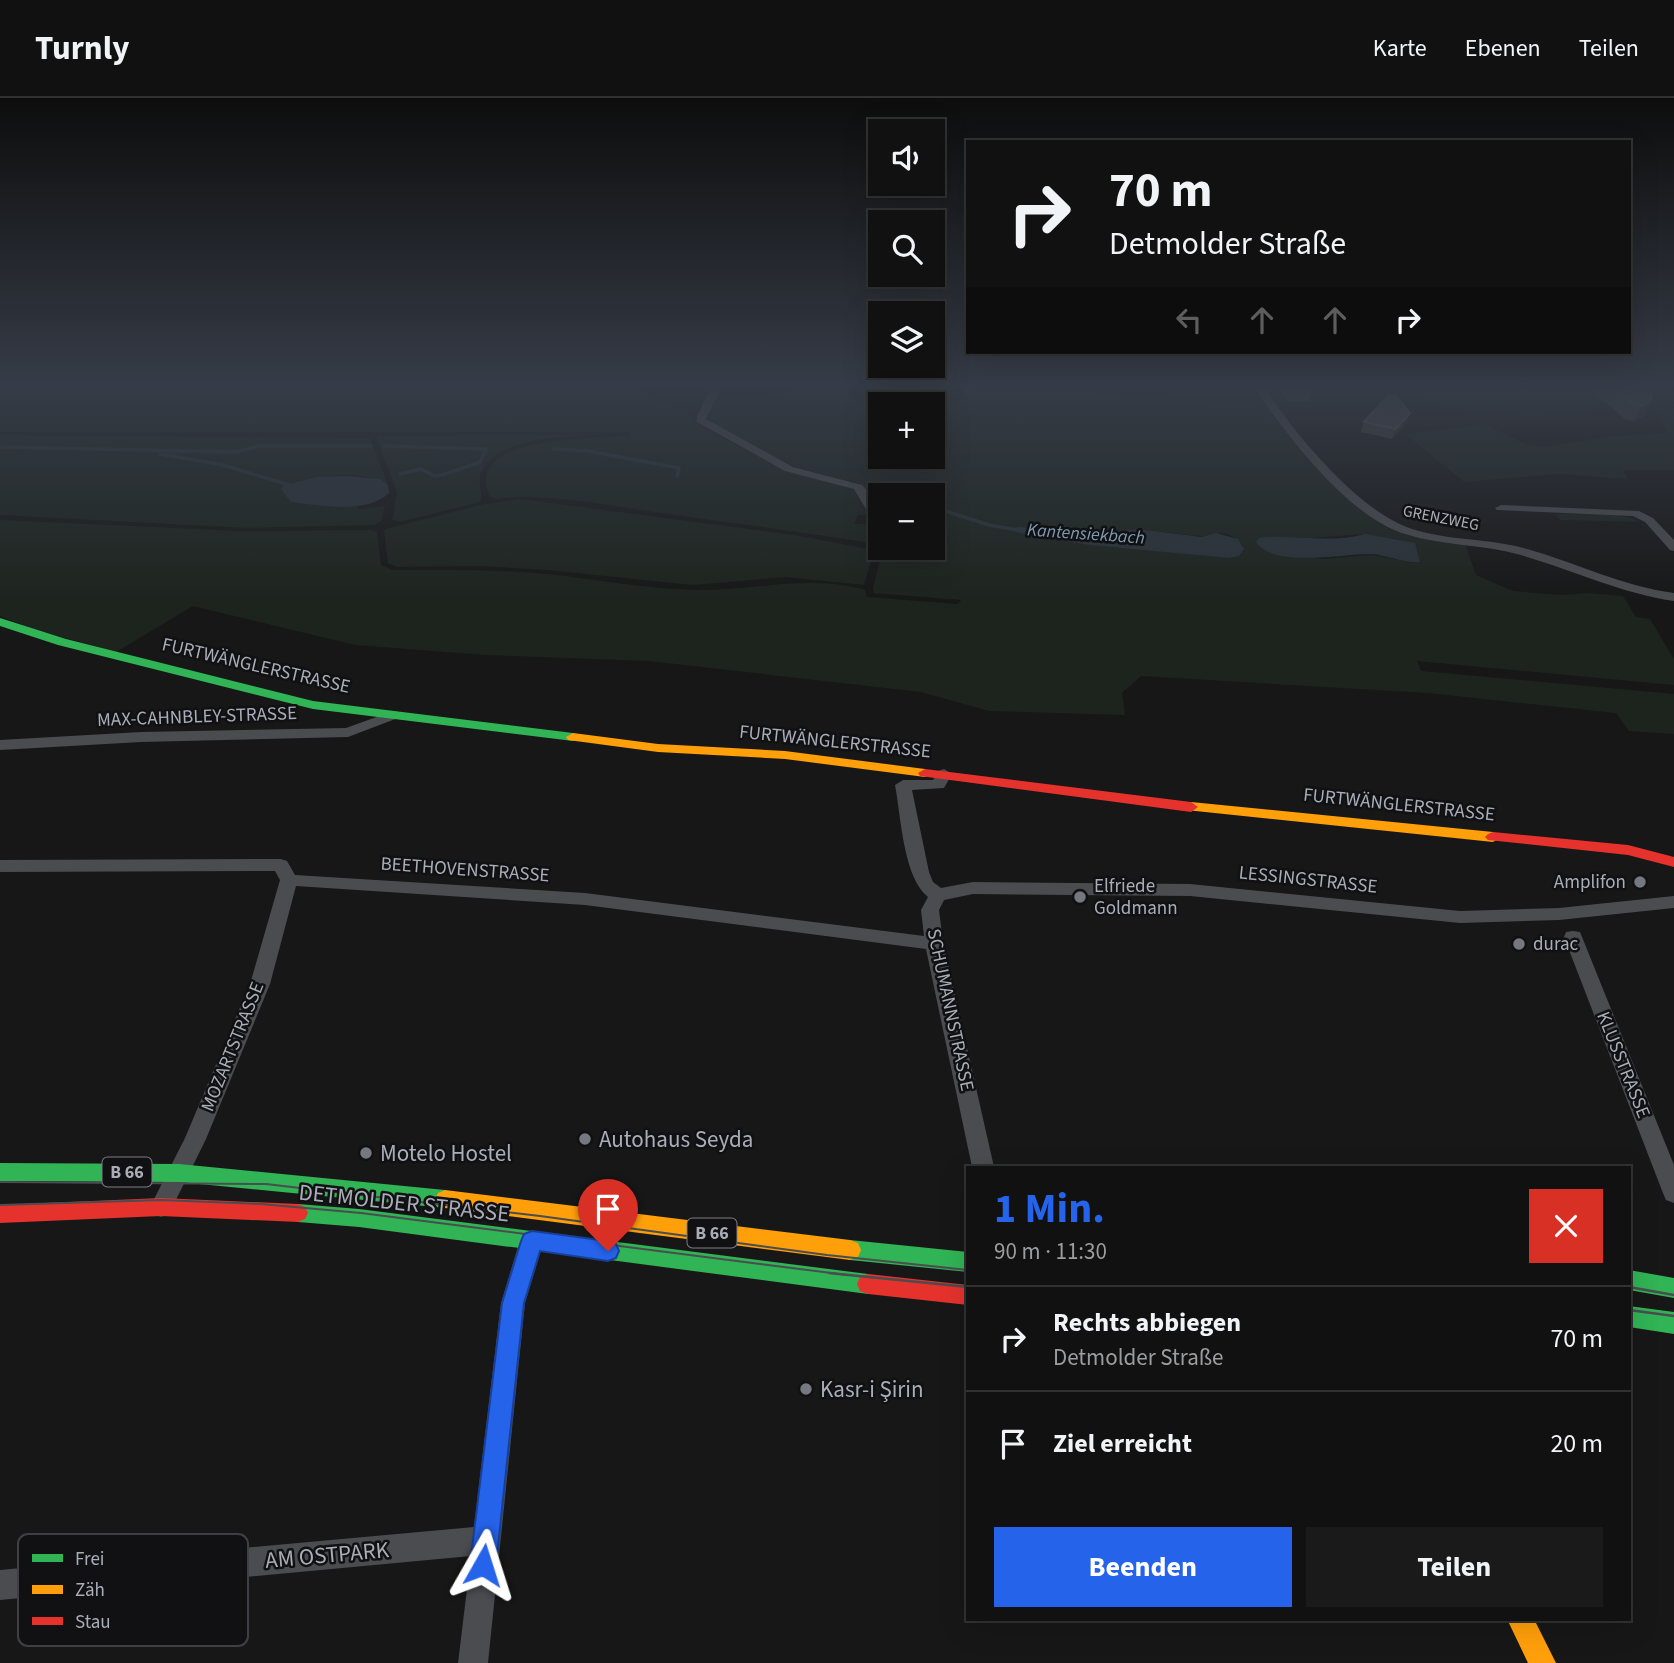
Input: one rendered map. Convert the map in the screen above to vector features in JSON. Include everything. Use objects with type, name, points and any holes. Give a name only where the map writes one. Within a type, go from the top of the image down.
[{"type":"street","points":[[765,456],[789,469],[858,487],[868,500]]},
{"type":"street","name":"GRENZWEG","points":[[1317,456],[1351,492],[1391,526],[1419,535],[1474,541],[1531,553],[1631,591],[1674,597]]},
{"type":"street","points":[[1501,508],[1635,513],[1646,517],[1674,547]]},
{"type":"street","name":"FURTWÄNGLERSTRASSE","points":[[0,622],[62,642],[313,705],[658,748],[785,755],[1181,806],[1628,850],[1674,862]]},
{"type":"street","name":"MAX-CAHNBLEY-STRASSE","points":[[0,745],[141,737],[348,732],[393,715]]},
{"type":"street","points":[[938,895],[925,885],[920,872],[903,785],[938,785],[944,774]]},
{"type":"street","name":"BEETHOVENSTRASSE","points":[[0,866],[281,865],[289,880],[584,899],[918,943],[934,942]]},
{"type":"street","name":"MOZARTSTRASSE","points":[[161,1207],[179,1173],[260,984],[289,880]]},
{"type":"street","name":"LESSINGSTRASSE","points":[[938,895],[973,888],[1190,891],[1461,917],[1559,914],[1674,902]]},
{"type":"street","name":"SCHUMANNSTRASSE","points":[[938,895],[930,910],[934,942],[983,1166]]},
{"type":"street","name":"KLUSSTRASSE","points":[[1573,937],[1674,1193]]},
{"type":"street","name":"DETMOLDER STRASSE","points":[[0,1171],[179,1173],[374,1190],[825,1247],[966,1262]]},
{"type":"street","name":"DETMOLDER STRASSE","points":[[0,1214],[161,1207],[245,1209],[359,1218],[811,1278],[966,1295]]},
{"type":"street","points":[[473,1663],[513,1303],[532,1241]]},
{"type":"street","points":[[1631,1280],[1674,1288]]},
{"type":"street","points":[[1631,1316],[1674,1323]]},
{"type":"street","name":"AM OSTPARK","points":[[248,1563],[486,1541]]},
{"type":"street","name":"AM OSTPARK","points":[[0,1585],[18,1583]]},
{"type":"street","points":[[1521,1621],[1542,1663]]},
{"type":"shaded area","points":[[0,456],[377,456],[388,485],[365,476],[351,475],[284,484],[291,502],[358,505],[358,509],[385,506],[381,521],[375,525],[247,528],[0,515]]},
{"type":"shaded area","points":[[383,456],[495,456],[482,470],[480,502],[400,522],[392,520],[397,493]]},
{"type":"shaded area","points":[[504,456],[757,456],[784,470],[857,490],[868,515],[858,515],[854,524],[868,524],[868,543],[574,501],[495,499],[490,497],[486,477],[495,462]]},
{"type":"shaded area","points":[[773,456],[868,456],[868,469],[945,469],[945,456],[1307,456],[1336,487],[1370,517],[1386,527],[1415,537],[1465,543],[1476,575],[1513,591],[1623,596],[1636,617],[1650,619],[1674,659],[1674,685],[1417,661],[1421,671],[1674,694],[1674,734],[1629,731],[1616,713],[1428,693],[1141,676],[1122,693],[1125,715],[989,711],[921,692],[649,661],[485,655],[355,645],[193,606],[116,652],[33,629],[0,616],[0,520],[240,531],[372,530],[377,532],[381,565],[392,570],[527,572],[695,590],[823,583],[865,590],[867,597],[958,604],[961,600],[874,593],[873,588],[880,560],[945,560],[945,483],[868,483],[868,490],[855,483],[792,466]],"holes":[[[1014,528],[1102,534],[1138,529],[1208,537],[1221,533],[1235,538],[1242,545],[1117,548],[1018,533]],[[1365,534],[1415,563],[1372,555],[1322,559],[1274,552],[1278,537]]]},
{"type":"shaded area","points":[[1432,456],[1674,456],[1674,470],[1623,470],[1627,479],[1559,474],[1464,482]]},
{"type":"shaded area","points":[[520,499],[795,535],[868,549],[868,560],[871,560],[864,585],[786,577],[693,585],[547,570],[480,566],[397,567],[388,563],[384,530],[480,505]]},
{"type":"shaded area","points":[[1607,513],[1639,522],[1560,520],[1555,514]]},
{"type":"water","points":[[317,477],[380,479],[388,485],[389,493],[368,504],[342,507],[291,502],[281,489],[284,485]]},
{"type":"water","points":[[1019,527],[1102,534],[1138,529],[1202,537],[1216,533],[1238,539],[1244,549],[1239,556],[1229,558],[1090,545],[1018,533],[1012,529]]},
{"type":"water","points":[[1365,534],[1415,543],[1420,562],[1372,554],[1293,557],[1265,550],[1256,542],[1259,538],[1325,539]]},
{"type":"waterway","name":"Kantensiekbach","points":[[172,456],[223,465],[292,486]]},
{"type":"waterway","name":"Kantensiekbach","points":[[400,474],[421,469],[435,476],[442,475],[480,462],[483,456]]},
{"type":"waterway","name":"Kantensiekbach","points":[[615,456],[679,468],[677,476]]},
{"type":"waterway","name":"Kantensiekbach","points":[[945,511],[989,525],[1018,530]]},
{"type":"tram line","points":[[0,1182],[266,1184],[540,1216],[827,1255],[966,1270]]},
{"type":"tram line","points":[[0,1205],[161,1200],[261,1204],[361,1213],[840,1274]]},
{"type":"tram line","points":[[829,1273],[840,1274]]},
{"type":"tram line","points":[[840,1274],[966,1287]]},
{"type":"tram line","points":[[840,1274],[847,1275]]},
{"type":"tram line","points":[[1631,1287],[1674,1295]]},
{"type":"tram line","points":[[1631,1310],[1674,1316]]},
{"type":"traffic: fast","points":[[0,622],[62,642],[313,705],[573,737]]},
{"type":"traffic: fast","points":[[0,1172],[179,1173],[445,1199]]},
{"type":"traffic: fast","points":[[298,1213],[359,1218],[868,1284]]},
{"type":"traffic: fast","points":[[850,1250],[966,1262]]},
{"type":"traffic: fast","points":[[1631,1280],[1674,1288]]},
{"type":"traffic: fast","points":[[1631,1316],[1674,1323]]},
{"type":"traffic: slow","points":[[573,737],[658,748],[785,755],[925,773]]},
{"type":"traffic: slow","points":[[1191,807],[1493,837]]},
{"type":"traffic: slow","points":[[445,1199],[850,1250]]},
{"type":"traffic: slow","points":[[1521,1621],[1542,1663]]},
{"type":"traffic: jam","points":[[925,773],[1191,807]]},
{"type":"traffic: jam","points":[[1493,837],[1628,850],[1674,862]]},
{"type":"traffic: jam","points":[[0,1214],[161,1207],[298,1213]]},
{"type":"traffic: jam","points":[[868,1284],[966,1295]]},
{"type":"place","name":"Amplifon","points":[[1640,882]]},
{"type":"place","name":"Elfriede Goldmann","points":[[1080,897]]},
{"type":"place","name":"durac","points":[[1519,944]]},
{"type":"place","name":"Autohaus Seyda","points":[[585,1139]]},
{"type":"place","name":"Motelo Hostel","points":[[366,1153]]},
{"type":"place","name":"Kasr-i Şirin","points":[[806,1389]]},
{"type":"route","points":[[483,1565],[513,1303],[532,1241],[608,1251]]}]
